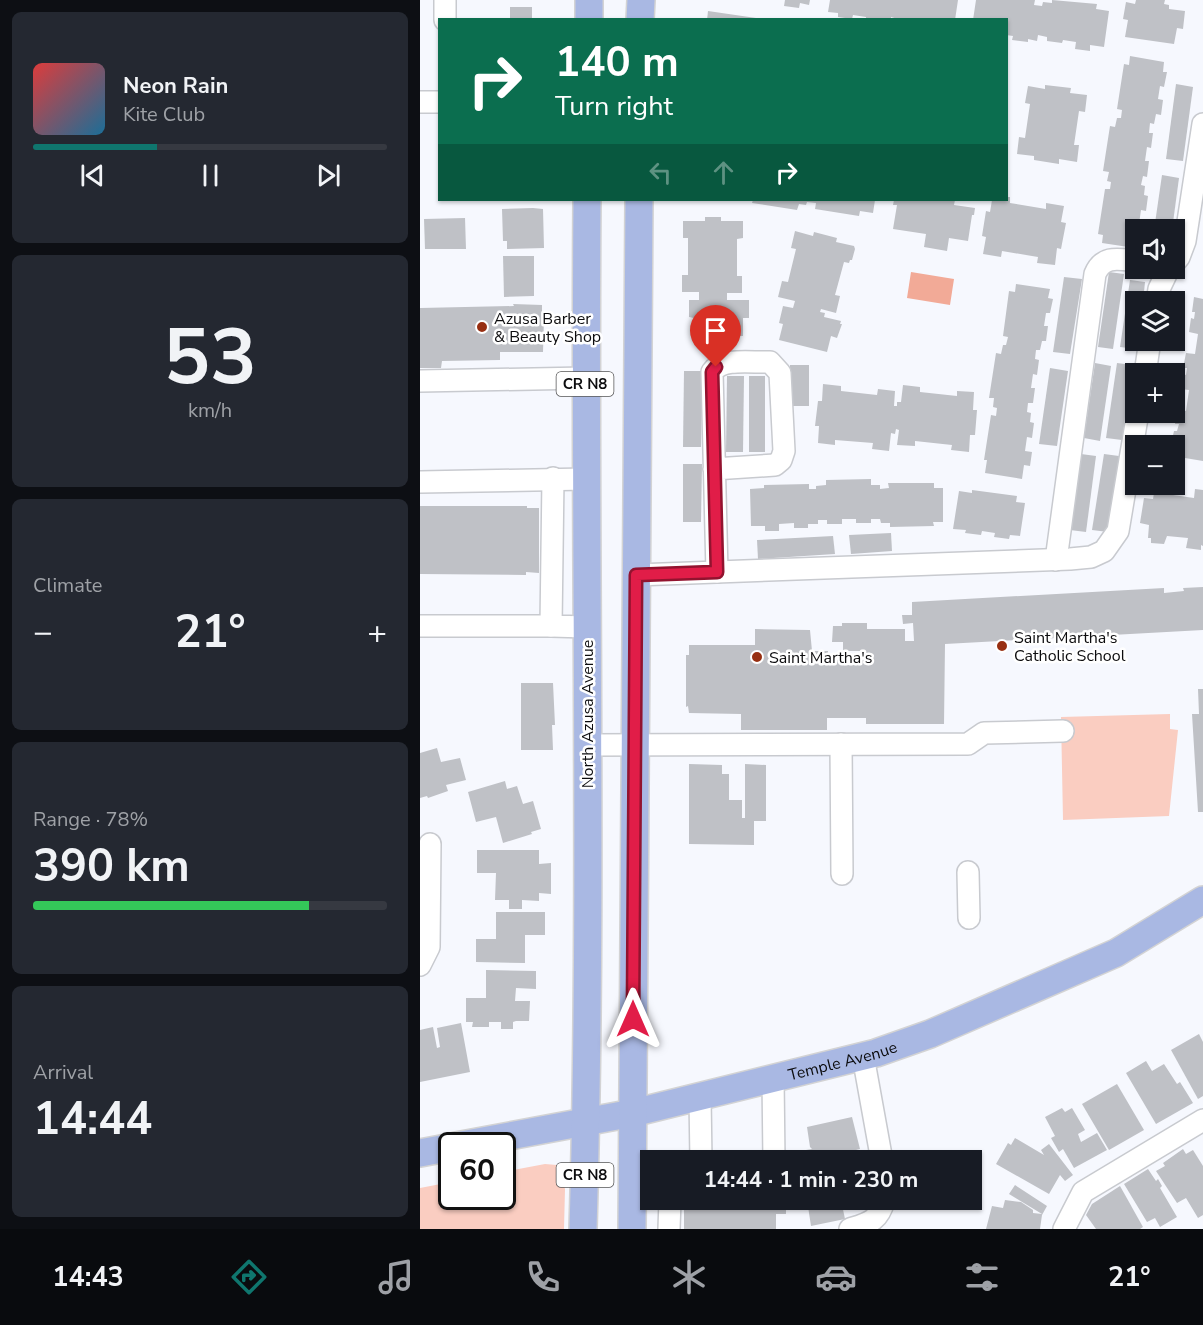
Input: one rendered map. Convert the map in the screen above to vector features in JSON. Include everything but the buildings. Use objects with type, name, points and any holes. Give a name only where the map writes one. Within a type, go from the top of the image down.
[{"type":"main road","points":[[589,0],[589,18]]},
{"type":"main road","points":[[640,0],[640,18]]},
{"type":"main road","name":"North Azusa Avenue","points":[[583,1229],[586,1122],[587,201]]},
{"type":"main road","name":"CR N8","points":[[639,201],[633,1113],[640,1171]]},
{"type":"main road","name":"Temple Avenue","points":[[516,1135],[633,1113],[863,1056],[930,1034],[1116,953],[1203,900]]},
{"type":"main road","name":"Temple Avenue","points":[[420,1153],[438,1149]]},
{"type":"main road","name":"CR N8","points":[[632,1229],[640,1195]]},
{"type":"street","points":[[445,0],[445,18]]},
{"type":"street","points":[[420,102],[438,102]]},
{"type":"street","points":[[1185,240],[1203,124]]},
{"type":"street","points":[[1056,560],[1095,274],[1098,266],[1104,261],[1113,258],[1125,260]]},
{"type":"street","points":[[714,469],[775,465],[781,460],[784,450],[780,373],[770,362],[724,363],[712,372],[714,469],[717,572]]},
{"type":"street","points":[[420,381],[585,378]]},
{"type":"street","points":[[636,575],[1091,557],[1104,551],[1118,531],[1136,423]]},
{"type":"street","points":[[551,626],[553,478]]},
{"type":"street","points":[[420,482],[586,479]]},
{"type":"street","points":[[420,626],[586,627]]},
{"type":"street","points":[[587,745],[968,744],[984,733],[1064,731]]},
{"type":"street","points":[[841,744],[842,874]]},
{"type":"street","points":[[420,965],[429,946],[430,844]]},
{"type":"street","points":[[968,872],[969,918]]},
{"type":"street","points":[[863,1056],[880,1150]]},
{"type":"street","points":[[773,1078],[774,1150]]},
{"type":"street","points":[[700,1096],[701,1150]]},
{"type":"street","points":[[1064,1229],[1083,1192],[1203,1120]]},
{"type":"street","points":[[669,1229],[670,1210]]},
{"type":"street","points":[[850,1229],[870,1222],[882,1210]]},
{"type":"shaded area","points":[[911,272],[954,279],[950,305],[907,298]]},
{"type":"shaded area","points":[[1170,714],[1170,729],[1178,730],[1169,816],[1063,820],[1061,717]]},
{"type":"shaded area","points":[[545,1164],[557,1165],[565,1189],[564,1229],[420,1229],[420,1188],[438,1185],[438,1210],[516,1210],[516,1170]]},
{"type":"place","name":"Azusa Barber & Beauty Shop","points":[[482,327]]},
{"type":"place","name":"Saint Martha's Catholic School","points":[[1002,646]]},
{"type":"place","name":"Saint Martha's","points":[[757,657]]},
{"type":"route","points":[[633,1019],[636,575],[717,572],[712,372],[716,367]]}]
